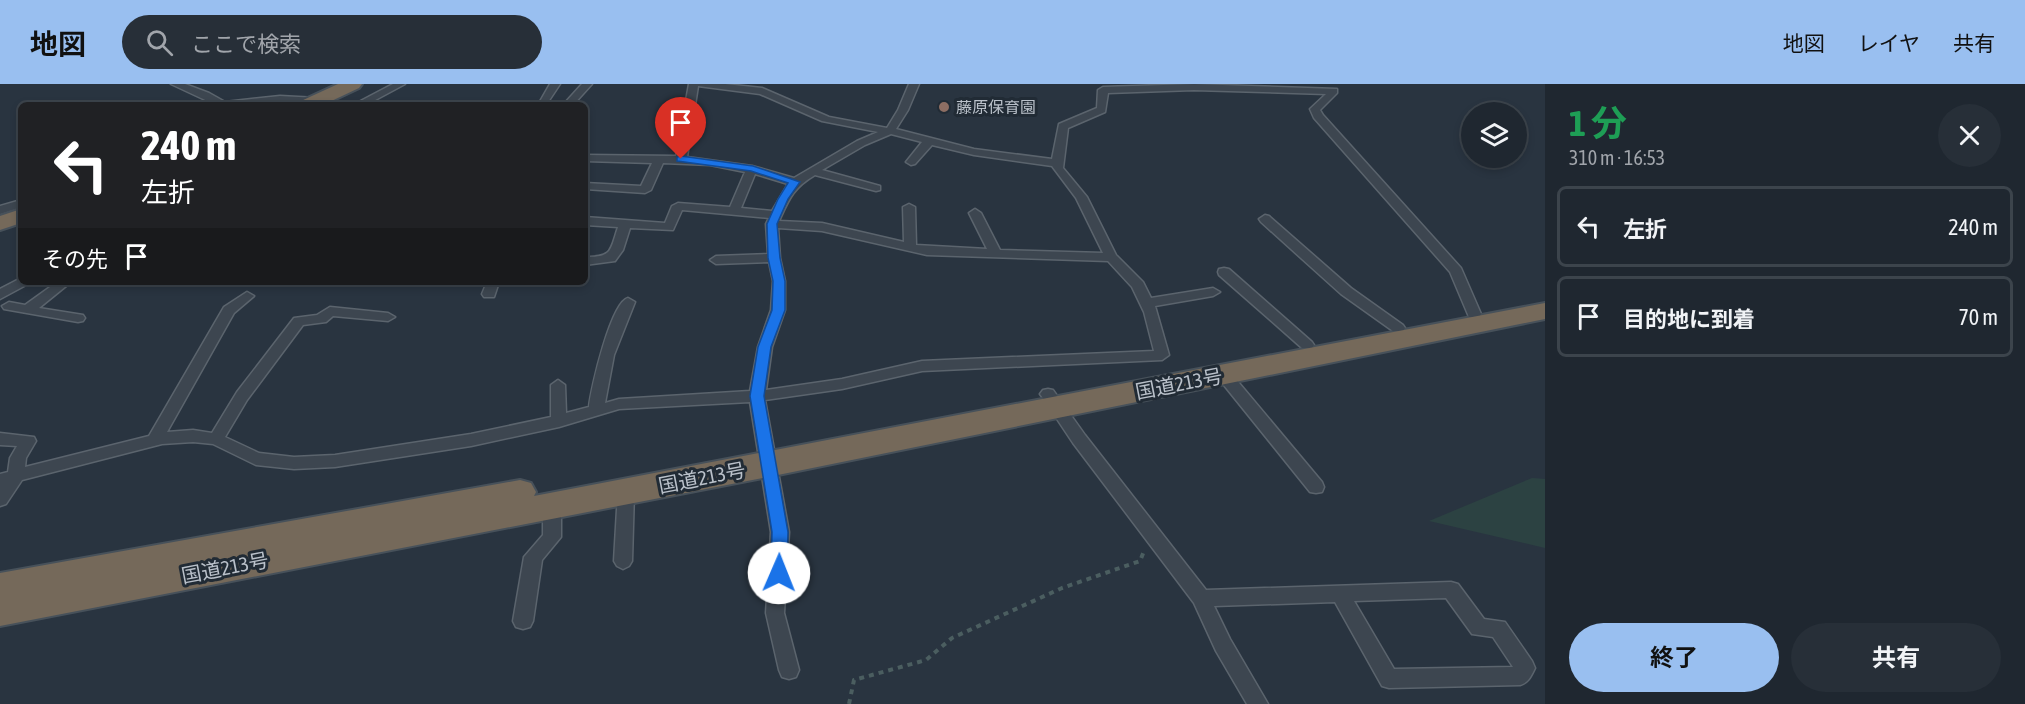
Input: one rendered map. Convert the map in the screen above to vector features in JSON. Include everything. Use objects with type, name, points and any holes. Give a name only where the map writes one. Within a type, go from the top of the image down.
[{"type":"highway","points":[[322,102],[353,84]]},
{"type":"highway","points":[[323,102],[371,84]]},
{"type":"highway","points":[[0,223],[18,217]]},
{"type":"highway","points":[[0,233],[18,227]]},
{"type":"highway","name":"国道213号","points":[[0,588],[767,456],[1054,401],[1307,345],[1474,314],[1545,298]]},
{"type":"highway","name":"国道213号","points":[[1054,401],[1224,375],[1545,311]]},
{"type":"highway","name":"国道213号","points":[[0,610],[626,492],[767,456]]},
{"type":"street","points":[[176,84],[203,90],[220,102]]},
{"type":"street","points":[[364,102],[400,84]]},
{"type":"street","points":[[543,102],[555,84]]},
{"type":"street","points":[[571,102],[587,84]]},
{"type":"street","points":[[681,159],[694,84]]},
{"type":"street","points":[[700,84],[762,91],[826,119],[859,127],[890,131],[1006,158],[1057,163]]},
{"type":"street","points":[[789,670],[775,613],[780,532],[757,396],[765,347],[778,310],[779,281],[774,258],[774,219],[795,182],[861,142],[890,131],[903,110],[914,85],[899,84]]},
{"type":"street","points":[[8,479],[154,440],[193,436],[216,439],[256,459],[294,463],[335,460],[471,440],[559,421],[619,404],[757,396],[842,384],[922,366],[1162,356],[1147,303],[1138,285],[1111,257],[1081,196],[1068,182],[1057,163],[1063,126],[1102,110],[1103,90],[1194,87],[1332,88]]},
{"type":"street","points":[[1332,88],[1315,109],[1318,116],[1456,271],[1474,314]]},
{"type":"street","points":[[252,102],[280,99],[303,102]]},
{"type":"street","points":[[911,162],[929,141]]},
{"type":"street","points":[[588,158],[681,159],[753,169],[795,182]]},
{"type":"street","points":[[588,186],[645,190],[658,160]]},
{"type":"street","points":[[734,211],[753,169]]},
{"type":"street","points":[[812,171],[876,188]]},
{"type":"street","points":[[0,210],[18,204]]},
{"type":"street","points":[[588,221],[669,227],[678,206],[734,211],[822,227],[927,251],[1111,257]]},
{"type":"street","points":[[909,207],[910,248]]},
{"type":"street","points":[[975,213],[996,255]]},
{"type":"street","points":[[1265,219],[1346,291],[1398,328]]},
{"type":"street","points":[[588,261],[608,262],[613,258],[625,224]]},
{"type":"street","points":[[716,260],[774,258]]},
{"type":"street","points":[[1224,273],[1307,345]]},
{"type":"street","points":[[18,285],[4,301],[27,309],[78,318]]},
{"type":"street","points":[[27,309],[61,285]]},
{"type":"street","points":[[1147,303],[1214,292]]},
{"type":"street","points":[[154,440],[229,310],[247,296]]},
{"type":"street","points":[[596,411],[598,386],[618,322],[628,302]]},
{"type":"street","points":[[216,439],[242,396],[298,321],[321,319],[330,311],[388,317]]},
{"type":"street","points":[[1224,375],[1316,487]]},
{"type":"street","points":[[558,385],[559,421]]},
{"type":"street","points":[[1054,401],[1079,440],[1201,598],[1223,645],[1258,704]]},
{"type":"street","points":[[0,439],[28,441],[0,499]]},
{"type":"street","points":[[623,561],[626,492]]},
{"type":"street","points":[[523,621],[533,557],[552,537],[552,506]]},
{"type":"street","points":[[1201,598],[1451,590],[1479,628],[1498,628],[1525,668],[1520,676],[1389,679],[1340,594]]},
{"type":"path","points":[[849,704],[854,680],[926,660],[952,638],[1062,588],[1140,561],[1152,533]]},
{"type":"green space","points":[[1532,478],[1545,479],[1545,548],[1429,521]]},
{"type":"place","name":"藤原保育園","points":[[944,107]]},
{"type":"route","points":[[681,159],[753,169],[795,182],[783,199],[772,224],[774,258],[779,281],[778,310],[765,347],[757,396],[780,532],[779,573]]}]
